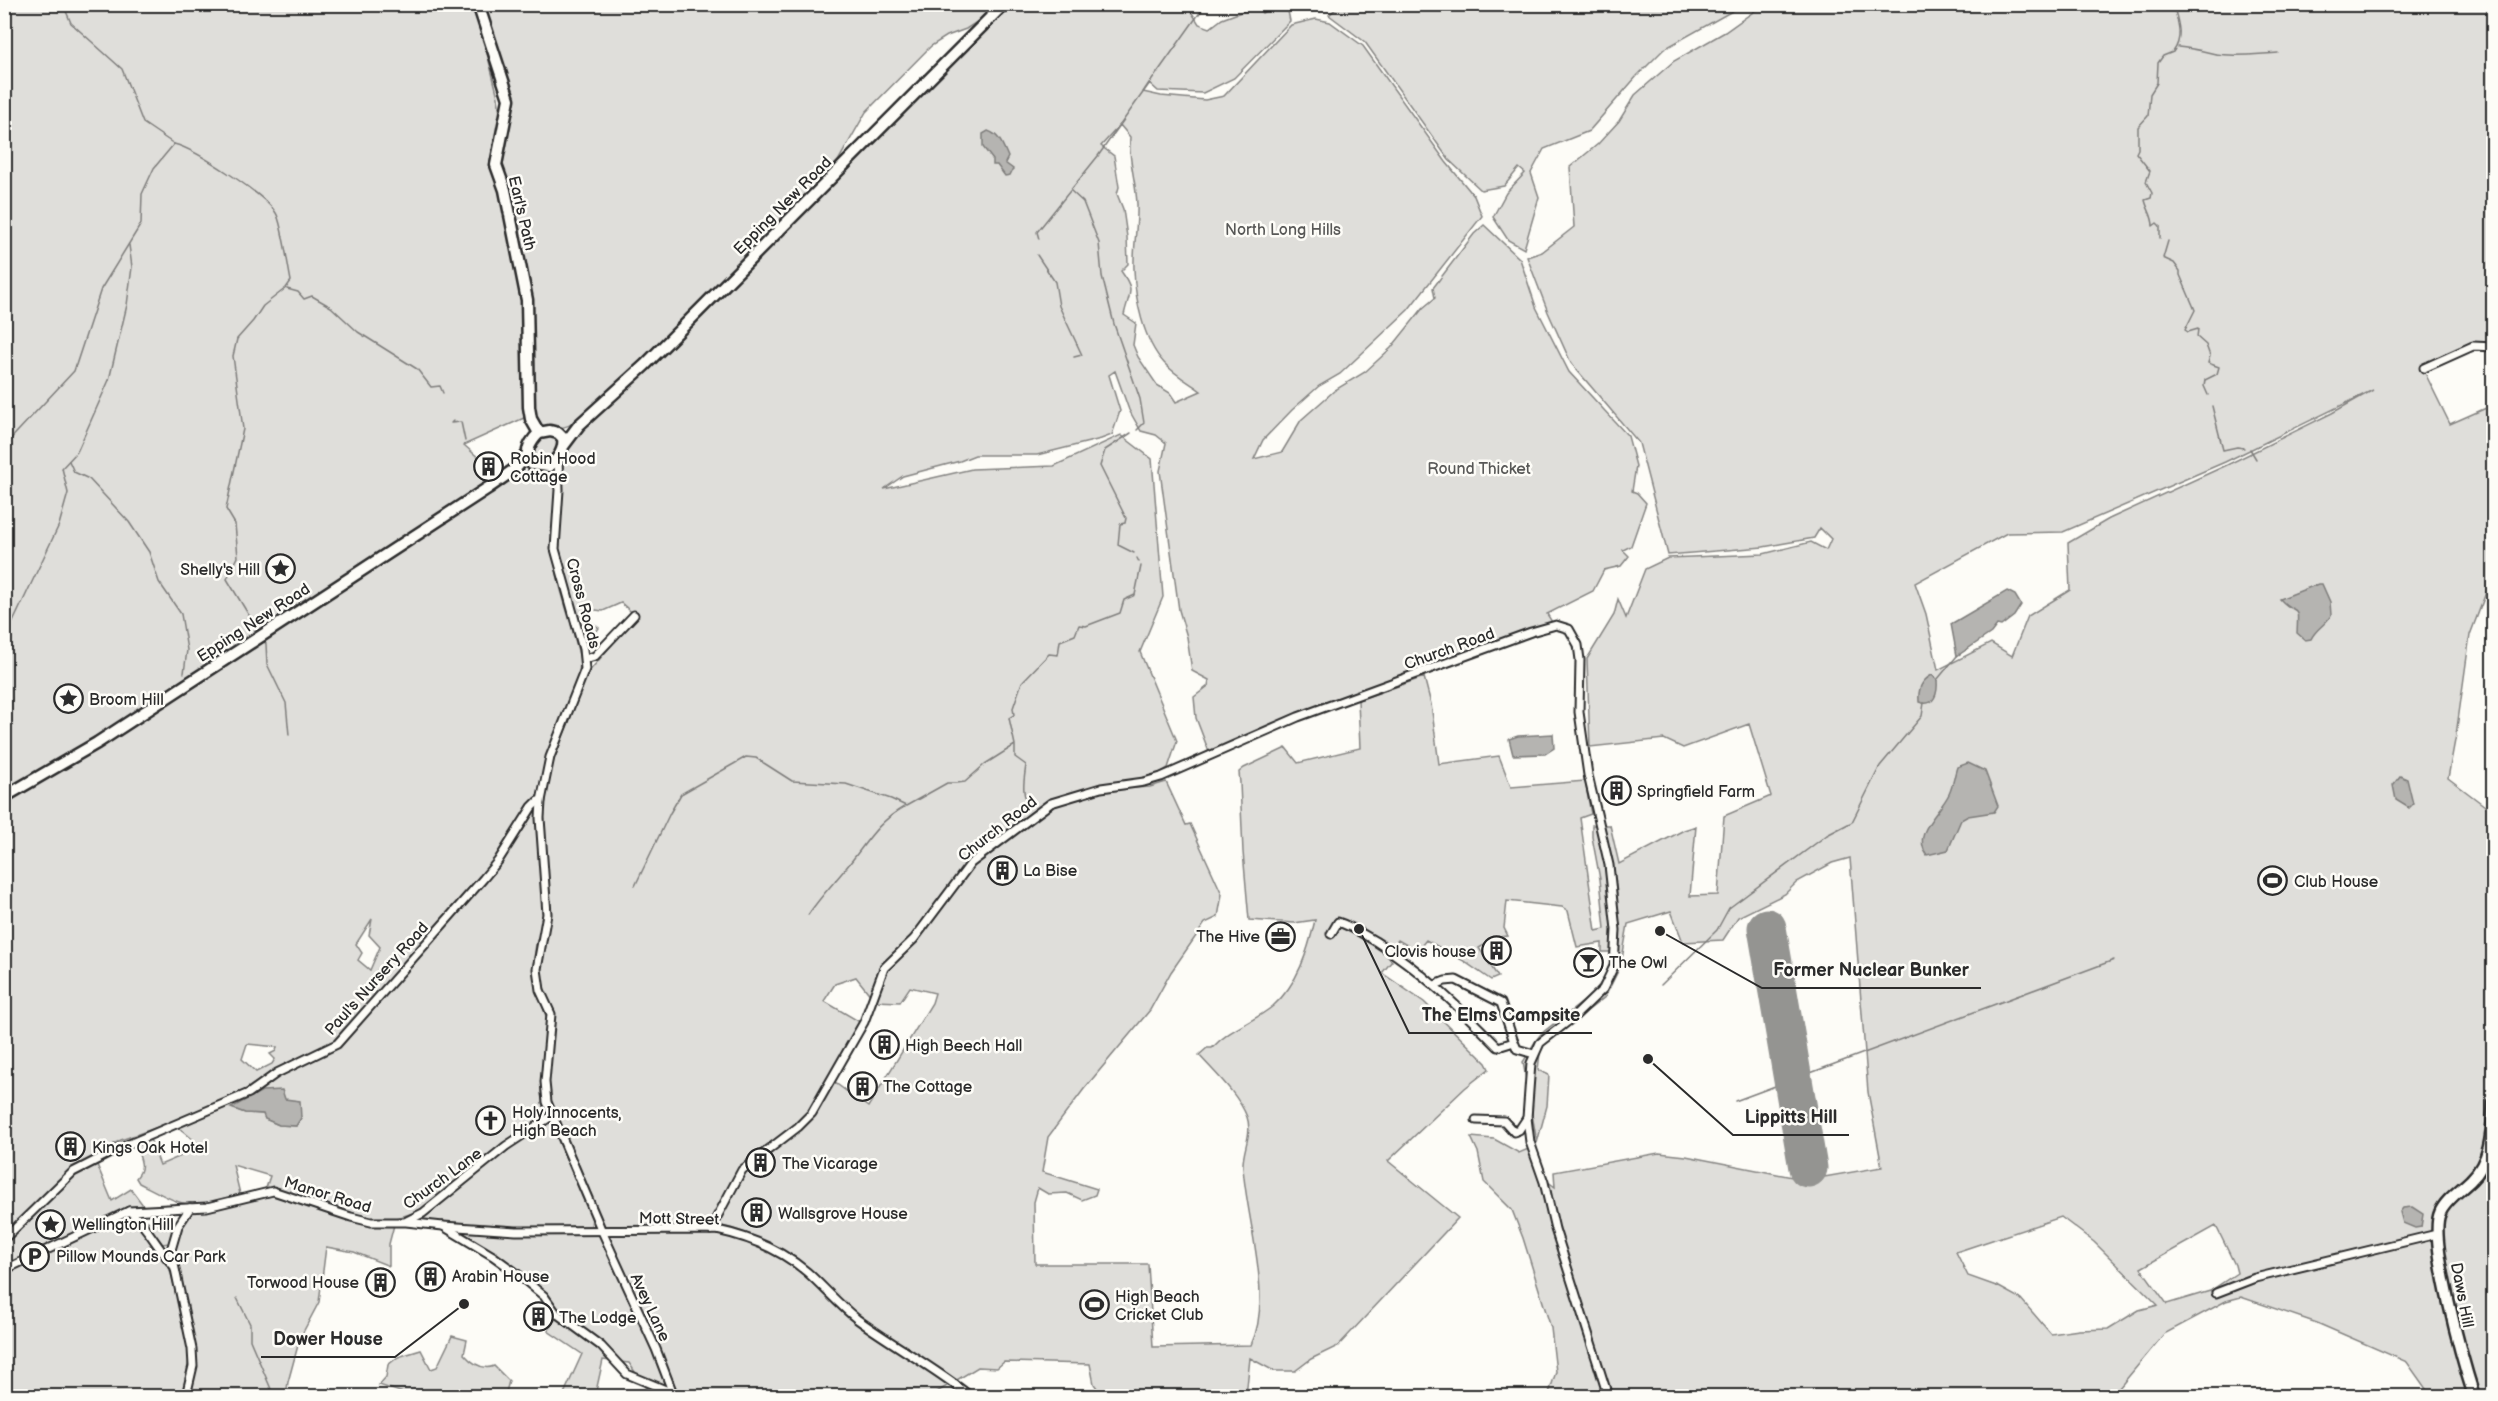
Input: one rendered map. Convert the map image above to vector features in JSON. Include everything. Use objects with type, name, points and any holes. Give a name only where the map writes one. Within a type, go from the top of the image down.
[{"type":"main road","name":"Earl's Path","points":[[478,4],[509,99],[496,165],[505,190],[527,300],[529,406],[531,419],[539,433]]},
{"type":"main road","name":"Epping New Road","points":[[564,445],[579,424],[639,371],[1004,4]]},
{"type":"main road","name":"Epping New Road","points":[[558,433],[579,424]]},
{"type":"main road","points":[[550,431],[564,438],[564,445],[553,464],[541,466],[529,461],[528,447],[539,433],[550,431]]},
{"type":"main road","name":"Epping New Road","points":[[4,797],[97,743],[515,470],[527,455]]},
{"type":"main road","name":"Epping New Road","points":[[515,470],[541,466]]},
{"type":"main road","points":[[2437,1233],[2439,1214],[2443,1207],[2476,1175],[2485,1159],[2491,1136],[2493,1103]]},
{"type":"main road","name":"Daws Hill","points":[[2437,1233],[2457,1342],[2474,1396]]},
{"type":"street","points":[[2424,368],[2473,346],[2493,347]]},
{"type":"street","name":"Cross Roads","points":[[553,1115],[547,1102],[545,1082],[551,1014],[540,990],[537,969],[547,914],[540,818],[550,757],[584,674],[585,659],[555,549],[559,490],[558,457]]},
{"type":"street","points":[[541,466],[558,476]]},
{"type":"street","points":[[585,659],[595,656],[634,615]]},
{"type":"street","name":"Church Road","points":[[710,1230],[742,1170],[798,1127],[824,1096],[864,1022],[884,969],[914,939],[971,864],[1042,809],[1060,800],[1101,788],[1161,777],[1298,717],[1556,625],[1569,629],[1578,645],[1579,712],[1588,775],[1609,865],[1616,930],[1614,966],[1603,989],[1575,1016],[1544,1039],[1534,1054]]},
{"type":"street","name":"Paul's Nursery Road","points":[[4,1239],[59,1185],[79,1169],[122,1147],[249,1093],[277,1073],[337,1044],[490,870],[532,807],[538,801],[542,801]]},
{"type":"street","points":[[1331,934],[1338,922],[1350,927],[1390,951],[1435,985],[1498,1047],[1514,1042]]},
{"type":"street","points":[[1435,985],[1456,980],[1497,999],[1504,1007],[1517,1049],[1534,1054],[1531,1063],[1527,1118],[1530,1142],[1545,1182],[1555,1229],[1608,1396]]},
{"type":"street","name":"Church Lane","points":[[406,1222],[423,1213],[506,1146],[553,1115]]},
{"type":"street","name":"Avey Lane","points":[[553,1115],[601,1229],[656,1349],[673,1395]]},
{"type":"street","points":[[1476,1120],[1504,1121],[1514,1131],[1519,1130],[1527,1118]]},
{"type":"street","name":"Manor Road","points":[[4,1270],[129,1211],[207,1207],[273,1191],[371,1222],[406,1222],[443,1226],[515,1272],[551,1303],[556,1313],[601,1346],[627,1374],[673,1395]]},
{"type":"street","points":[[186,1396],[193,1366],[192,1349],[171,1250],[174,1233],[190,1208]]},
{"type":"street","points":[[129,1211],[173,1265]]},
{"type":"street","name":"Mott Street","points":[[443,1226],[516,1230],[710,1230],[747,1237],[774,1249],[805,1271],[855,1317],[970,1396]]},
{"type":"street","points":[[2216,1293],[2255,1278],[2437,1233]]},
{"type":"green space","points":[[1341,4],[1743,5],[1664,49],[1589,131],[1544,149],[1531,173],[1539,197],[1524,249],[1508,240],[1493,217],[1506,193],[1525,173],[1519,168],[1504,186],[1481,190],[1449,160],[1365,42],[1329,15]]},
{"type":"green space","points":[[5,5],[475,5],[498,97],[500,114],[496,153],[523,274],[525,350],[522,381],[524,418],[464,445],[481,460],[491,478],[365,564],[151,703],[5,793]]},
{"type":"green space","points":[[480,5],[996,5],[983,18],[966,29],[947,36],[931,46],[866,112],[838,161],[807,196],[651,355],[579,419],[564,427],[555,428],[539,424],[528,403],[532,297],[526,265],[504,185],[501,166],[505,107],[502,87]]},
{"type":"green space","points":[[1009,5],[1187,5],[1199,24],[1210,28],[1222,19],[1257,6],[1262,13],[1275,5],[1287,6],[1290,21],[1234,78],[1203,93],[1158,91],[1149,83],[1143,92],[1205,100],[1224,96],[1291,25],[1316,19],[1330,22],[1363,46],[1446,162],[1474,196],[1482,216],[1408,310],[1340,374],[1319,386],[1292,410],[1263,440],[1254,459],[1282,452],[1301,420],[1335,390],[1365,372],[1391,348],[1423,308],[1435,298],[1433,288],[1474,234],[1484,225],[1520,259],[1536,307],[1569,372],[1628,436],[1636,466],[1632,491],[1646,503],[1631,546],[1623,550],[1629,556],[1621,566],[1604,570],[1593,591],[1547,614],[1552,622],[1410,673],[1209,752],[1196,718],[1194,697],[1208,686],[1209,680],[1192,671],[1187,637],[1179,610],[1160,471],[1166,443],[1156,435],[1141,431],[1129,410],[1115,371],[1109,375],[1120,411],[1112,435],[1037,455],[975,455],[903,476],[884,489],[972,469],[1054,466],[1121,435],[1152,459],[1163,597],[1140,652],[1177,741],[1168,768],[1135,788],[1150,787],[1166,782],[1186,825],[1190,824],[1222,894],[1218,917],[1205,923],[1171,972],[1150,1010],[1084,1089],[1048,1137],[1042,1172],[1097,1189],[1095,1195],[1082,1200],[1067,1193],[1048,1194],[1038,1188],[1034,1202],[1035,1264],[1148,1264],[1153,1347],[1251,1345],[1260,1305],[1257,1258],[1243,1167],[1249,1123],[1232,1092],[1199,1055],[1207,1048],[1212,1048],[1234,1030],[1266,1012],[1282,997],[1301,966],[1315,920],[1294,923],[1249,920],[1239,772],[1286,748],[1298,763],[1360,748],[1358,700],[1424,677],[1431,704],[1439,764],[1499,756],[1511,787],[1585,781],[1591,814],[1580,818],[1596,931],[1605,929],[1592,825],[1610,825],[1619,864],[1696,826],[1690,896],[1718,895],[1724,816],[1771,796],[1749,724],[1683,748],[1664,739],[1590,747],[1587,659],[1614,615],[1618,599],[1626,618],[1645,569],[1668,558],[1763,554],[1811,542],[1826,550],[1831,539],[1820,528],[1814,538],[1763,547],[1668,555],[1639,443],[1571,363],[1548,312],[1527,257],[1542,252],[1574,227],[1570,167],[1598,144],[1619,121],[1635,95],[1674,61],[1725,32],[1763,5],[2493,5],[2493,348],[2475,348],[2423,369],[2450,424],[2493,405],[2493,574],[2470,635],[2448,778],[2493,812],[2493,1396],[2431,1396],[2407,1362],[2317,1323],[2241,1297],[2226,1301],[2164,1334],[2114,1394],[2116,1396],[1548,1396],[1556,1372],[1551,1328],[1512,1210],[1484,1182],[1478,1152],[1471,1137],[1494,1139],[1519,1153],[1533,1147],[1539,1175],[1555,1187],[1554,1172],[1659,1153],[1686,1156],[1807,1180],[1882,1167],[1868,1092],[1850,858],[1832,863],[1797,882],[1785,894],[1738,917],[1723,940],[1683,942],[1671,911],[1628,924],[1621,965],[1605,997],[1544,1045],[1540,1053],[1538,1070],[1549,1075],[1547,1106],[1537,1143],[1523,1062],[1541,1034],[1596,990],[1609,966],[1611,952],[1602,952],[1602,943],[1577,947],[1568,911],[1562,907],[1507,901],[1504,928],[1508,936],[1498,937],[1479,948],[1498,977],[1491,980],[1462,960],[1426,940],[1417,951],[1398,940],[1387,956],[1392,961],[1382,973],[1424,1002],[1486,1063],[1489,1069],[1465,1088],[1388,1161],[1458,1218],[1338,1346],[1311,1359],[1295,1371],[1274,1371],[1250,1358],[1246,1396],[1103,1396],[1094,1384],[1090,1364],[1004,1362],[997,1368],[978,1367],[937,1392],[935,1396],[651,1396],[629,1363],[619,1362],[560,1313],[547,1296],[449,1229],[598,1234],[602,1237],[650,1339],[651,1330],[606,1235],[713,1232],[746,1240],[789,1258],[773,1245],[762,1240],[727,1227],[706,1223],[699,1228],[604,1228],[552,1107],[548,1086],[553,1021],[540,971],[547,925],[542,815],[548,776],[587,674],[636,616],[621,603],[603,611],[588,609],[585,611],[589,620],[599,628],[592,638],[584,642],[560,561],[558,541],[561,462],[564,452],[576,434],[618,397]],"holes":[[[1120,125],[1130,137],[1137,204],[1134,261],[1138,306],[1157,354],[1177,374],[1201,391],[1176,402],[1170,393],[1157,385],[1138,357],[1133,345],[1136,323],[1124,315],[1130,292],[1121,271],[1128,264],[1127,237],[1123,209],[1117,194],[1119,187],[1114,156],[1101,146]],[[2373,390],[2227,465],[2109,519],[2068,543],[2070,590],[2028,616],[2012,656],[1991,643],[1938,670],[1926,614],[1915,583],[2007,533],[2063,532],[2225,462]],[[856,977],[875,1001],[900,1002],[910,987],[935,993],[932,1003],[868,1107],[830,1079],[860,1022],[824,1001],[835,984]],[[2061,1217],[2094,1242],[2158,1305],[2139,1310],[2108,1329],[2051,1334],[2021,1299],[1999,1287],[1968,1276],[1956,1252]],[[2216,1226],[2237,1273],[2210,1291],[2167,1304],[2141,1268]]]},
{"type":"green space","points":[[550,433],[560,440],[554,459],[548,463],[534,459],[534,447],[539,440]]},
{"type":"green space","points":[[529,471],[548,474],[552,480],[555,495],[553,552],[580,660],[579,676],[547,757],[536,800],[543,923],[536,944],[533,966],[548,1023],[541,1092],[544,1115],[426,1207],[408,1215],[376,1220],[346,1214],[266,1188],[270,1176],[233,1165],[240,1194],[208,1203],[178,1202],[139,1183],[136,1178],[141,1170],[141,1163],[136,1146],[150,1139],[160,1165],[202,1147],[172,1122],[121,1140],[93,1155],[112,1201],[131,1189],[146,1209],[141,1219],[166,1227],[173,1222],[171,1243],[150,1245],[170,1269],[187,1337],[189,1360],[182,1396],[5,1396],[4,801],[519,473]],"holes":[[[372,919],[369,935],[380,947],[370,970],[358,960],[362,953],[356,944]],[[247,1044],[277,1047],[276,1051],[270,1054],[275,1059],[272,1064],[256,1072],[242,1059]],[[232,1108],[301,1117],[296,1126],[279,1125],[265,1119],[263,1114],[245,1113]]]},
{"type":"green space","points":[[545,1122],[553,1126],[592,1217],[591,1226],[506,1229],[414,1220],[527,1134],[530,1138],[535,1134],[532,1130]]},
{"type":"green space","points":[[270,1194],[282,1196],[355,1223],[394,1225],[389,1244],[389,1266],[354,1252],[326,1247],[319,1302],[300,1338],[286,1396],[188,1396],[194,1360],[174,1262],[174,1243],[179,1227],[190,1214],[196,1211]]},
{"type":"green space","points":[[557,1317],[598,1346],[611,1361],[603,1360],[595,1396],[563,1396],[582,1354],[548,1331]]},
{"type":"green space","points":[[452,1336],[467,1340],[464,1354],[470,1360],[485,1368],[494,1366],[509,1381],[505,1396],[412,1396],[379,1385],[386,1377],[388,1365],[398,1357],[421,1350],[431,1369],[437,1367]]},
{"type":"shaded area","points":[[988,131],[995,135],[1003,145],[1008,157],[1005,163],[1013,169],[1010,175],[1005,176],[997,165],[993,165],[993,160],[983,147],[983,134]]},
{"type":"shaded area","points":[[2322,584],[2330,602],[2331,615],[2311,639],[2305,640],[2297,633],[2296,610],[2280,599]]},
{"type":"shaded area","points":[[2007,591],[2015,595],[2021,605],[2014,616],[2001,626],[1997,625],[1991,633],[1957,656],[1951,624]]},
{"type":"shaded area","points":[[1932,675],[1937,680],[1934,698],[1929,703],[1919,702],[1921,686]]},
{"type":"shaded area","points":[[1553,734],[1554,748],[1545,754],[1513,755],[1509,739],[1518,736]]},
{"type":"shaded area","points":[[1968,763],[1985,771],[1998,806],[1994,812],[1968,816],[1961,820],[1948,850],[1927,855],[1922,839],[1925,831],[1952,788],[1957,767]]},
{"type":"shaded area","points":[[2400,776],[2407,779],[2413,804],[2409,808],[2396,800],[2393,785]]},
{"type":"shaded area","points":[[282,1090],[285,1099],[300,1101],[301,1118],[296,1126],[279,1125],[265,1119],[263,1114],[245,1113],[231,1108],[262,1091]]},
{"type":"shaded area","points":[[2412,1207],[2423,1214],[2421,1227],[2415,1228],[2403,1223],[2400,1212],[2403,1208]]},
{"type":"waterway","points":[[4,446],[74,371],[101,289],[141,224],[142,194],[154,168],[174,144],[143,123],[122,69],[71,23],[63,4]]},
{"type":"waterway","points":[[1039,239],[1037,232],[1098,156],[1206,4]]},
{"type":"waterway","points":[[2160,238],[2160,226],[2157,223],[2153,226],[2145,200],[2151,198],[2152,193],[2146,182],[2150,171],[2136,153],[2138,127],[2148,116],[2150,94],[2157,83],[2158,63],[2163,56],[2173,52],[2178,41],[2179,29],[2173,4]]},
{"type":"waterway","points":[[2178,47],[2224,55],[2278,53]]},
{"type":"waterway","points":[[174,144],[197,154],[228,173],[258,195],[276,213],[291,281],[286,288],[263,306],[237,339],[233,356],[243,429],[226,509],[235,524],[238,557],[227,579],[259,632]]},
{"type":"waterway","points":[[1071,191],[1083,202],[1099,243],[1102,276],[1114,324],[1140,399],[1144,423],[1137,430]]},
{"type":"waterway","points":[[2168,241],[2163,258],[2174,263],[2180,271],[2195,310],[2185,330],[2188,332],[2198,329],[2197,337],[2206,345],[2210,356],[2208,363],[2219,367],[2217,374],[2205,380],[2204,386],[2208,395]]},
{"type":"waterway","points":[[4,641],[59,525],[68,493],[62,468],[77,452],[109,380],[127,305],[132,267],[129,245]]},
{"type":"waterway","points":[[1037,255],[1055,282],[1059,306],[1082,355],[1074,357]]},
{"type":"waterway","points":[[287,289],[298,292],[304,299],[312,296],[331,307],[358,332],[417,369],[431,387],[440,386],[443,393]]},
{"type":"waterway","points":[[2212,406],[2223,450],[2244,448]]},
{"type":"waterway","points":[[453,421],[451,423],[461,422],[465,441]]},
{"type":"waterway","points":[[1131,433],[1105,450],[1100,466],[1126,518],[1125,523],[1120,524],[1118,545],[1134,553]]},
{"type":"waterway","points":[[2250,449],[2256,459]]},
{"type":"waterway","points":[[69,461],[74,472],[89,479],[129,522],[149,552],[159,582],[181,614],[187,650],[184,673]]},
{"type":"waterway","points":[[1137,558],[1139,562]]},
{"type":"waterway","points":[[1023,681],[1049,654],[1058,655],[1060,641],[1075,635],[1079,625],[1086,626],[1120,613],[1124,600],[1135,595],[1141,566]]},
{"type":"waterway","points":[[263,639],[266,644],[267,664],[286,703],[289,735]]},
{"type":"waterway","points":[[1937,680],[1957,656]]},
{"type":"waterway","points":[[957,783],[965,782],[985,764],[1015,745],[1009,718],[1014,715],[1013,708],[1022,682]]},
{"type":"waterway","points":[[1661,985],[1717,930],[1729,908],[1827,835],[1852,822],[1880,766],[1922,716],[1924,703]]},
{"type":"waterway","points":[[1015,746],[1015,757],[1026,765],[1024,791],[1029,807]]},
{"type":"waterway","points":[[635,886],[681,794],[746,757],[756,758],[792,781],[846,784],[906,806],[947,783],[956,783]]},
{"type":"waterway","points":[[808,915],[872,834],[894,813],[904,807]]},
{"type":"waterway","points":[[1735,1101],[2114,960]]},
{"type":"waterway","points":[[237,1298],[250,1324],[250,1340],[274,1396]]},
{"type":"runway","points":[[1767,928],[1808,1168]]},
{"type":"place","name":"Robin Hood Cottage","points":[[489,467]]},
{"type":"place","name":"Shelly's Hill","points":[[281,569]]},
{"type":"place","name":"Broom Hill","points":[[68,699]]},
{"type":"place","name":"Springfield Farm","points":[[1616,791]]},
{"type":"place","name":"La Bise","points":[[1002,870]]},
{"type":"place","name":"Club House","points":[[2273,881]]},
{"type":"place","name":"The Elms Campsite","points":[[1359,929]]},
{"type":"place","name":"Former Nuclear Bunker","points":[[1660,931]]},
{"type":"place","name":"The Hive","points":[[1281,936]]},
{"type":"place","name":"Clovis house","points":[[1497,951]]},
{"type":"place","name":"The Owl","points":[[1588,962]]},
{"type":"place","name":"High Beech Hall","points":[[884,1045]]},
{"type":"place","name":"Lippitts Hill","points":[[1648,1059]]},
{"type":"place","name":"The Cottage","points":[[862,1086]]},
{"type":"place","name":"Holy Innocents, High Beach","points":[[491,1121]]},
{"type":"place","name":"Kings Oak Hotel","points":[[71,1147]]},
{"type":"place","name":"The Vicarage","points":[[761,1163]]},
{"type":"place","name":"Wallsgrove House","points":[[757,1213]]},
{"type":"place","name":"Wellington Hill","points":[[51,1224]]},
{"type":"place","name":"Pillow Mounds Car Park","points":[[35,1256]]},
{"type":"place","name":"Arabin House","points":[[431,1276]]},
{"type":"place","name":"Torwood House","points":[[380,1282]]},
{"type":"place","name":"Dower House","points":[[464,1304]]},
{"type":"place","name":"High Beach Cricket Club","points":[[1094,1305]]},
{"type":"place","name":"The Lodge","points":[[538,1317]]},
{"type":"park label","name":"North Long Hills","points":[[1283,229]]},
{"type":"park label","name":"Round Thicket","points":[[1479,468]]}]
